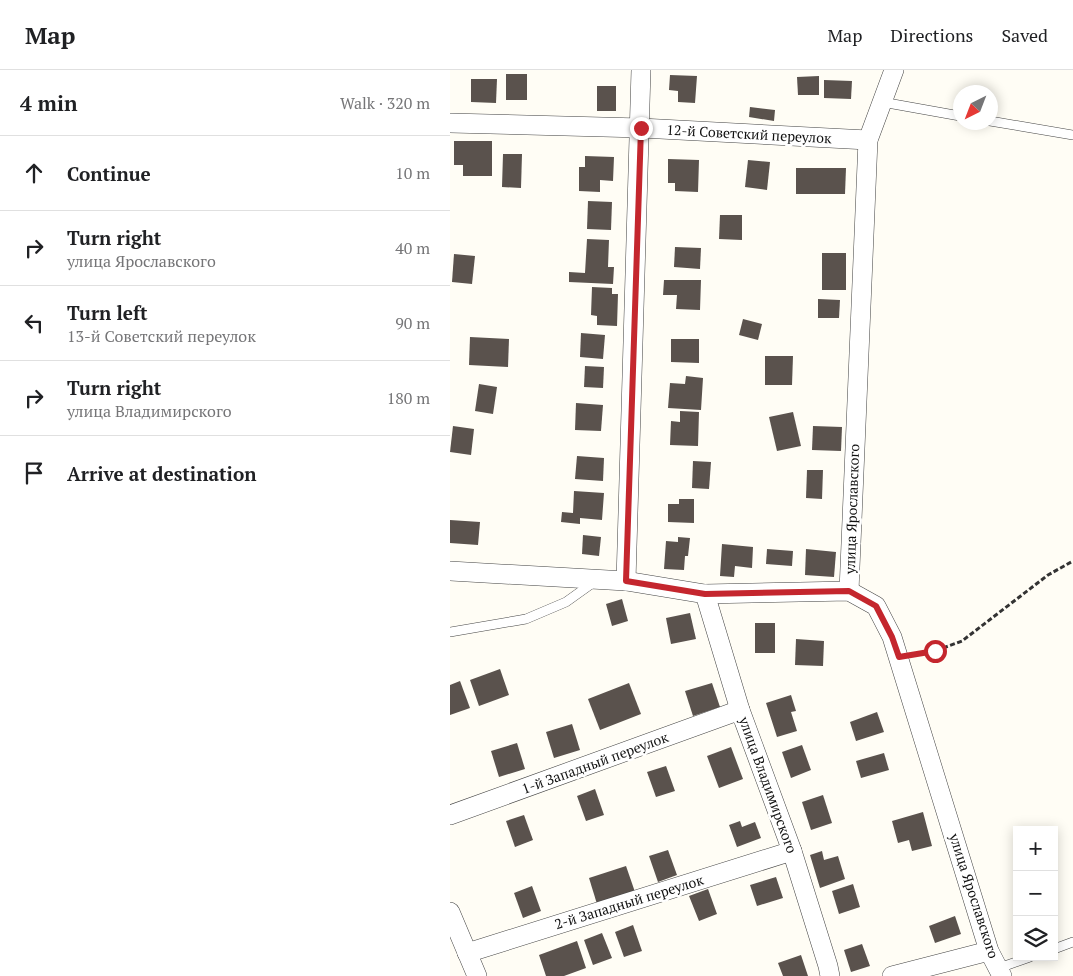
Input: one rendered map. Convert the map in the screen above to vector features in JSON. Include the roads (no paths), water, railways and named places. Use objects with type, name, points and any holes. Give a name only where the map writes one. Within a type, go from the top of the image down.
[{"type":"street","points":[[626,581],[641,128],[641,70]]},
{"type":"street","name":"улица Ярославского","points":[[894,70],[868,140],[849,591],[876,606],[892,637],[989,951],[1000,972]]},
{"type":"street","name":"12-й Советский переулок","points":[[450,123],[641,128],[868,140]]},
{"type":"street","points":[[450,571],[626,581],[705,594],[849,591]]},
{"type":"street","name":"улица Владимирского","points":[[705,594],[740,710],[792,851],[830,976]]},
{"type":"street","name":"1-й Западный переулок","points":[[450,815],[740,710]]},
{"type":"street","name":"2-й Западный переулок","points":[[467,953],[792,851]]},
{"type":"street","points":[[450,915],[477,976]]},
{"type":"street","points":[[892,976],[989,951]]},
{"type":"lane","points":[[882,102],[953,115]]},
{"type":"lane","points":[[998,122],[1073,135]]},
{"type":"lane","points":[[450,632],[526,619],[566,602],[598,579]]},
{"type":"lane","points":[[1058,947],[1073,942]]},
{"type":"lane","points":[[1000,972],[1022,961]]}]
